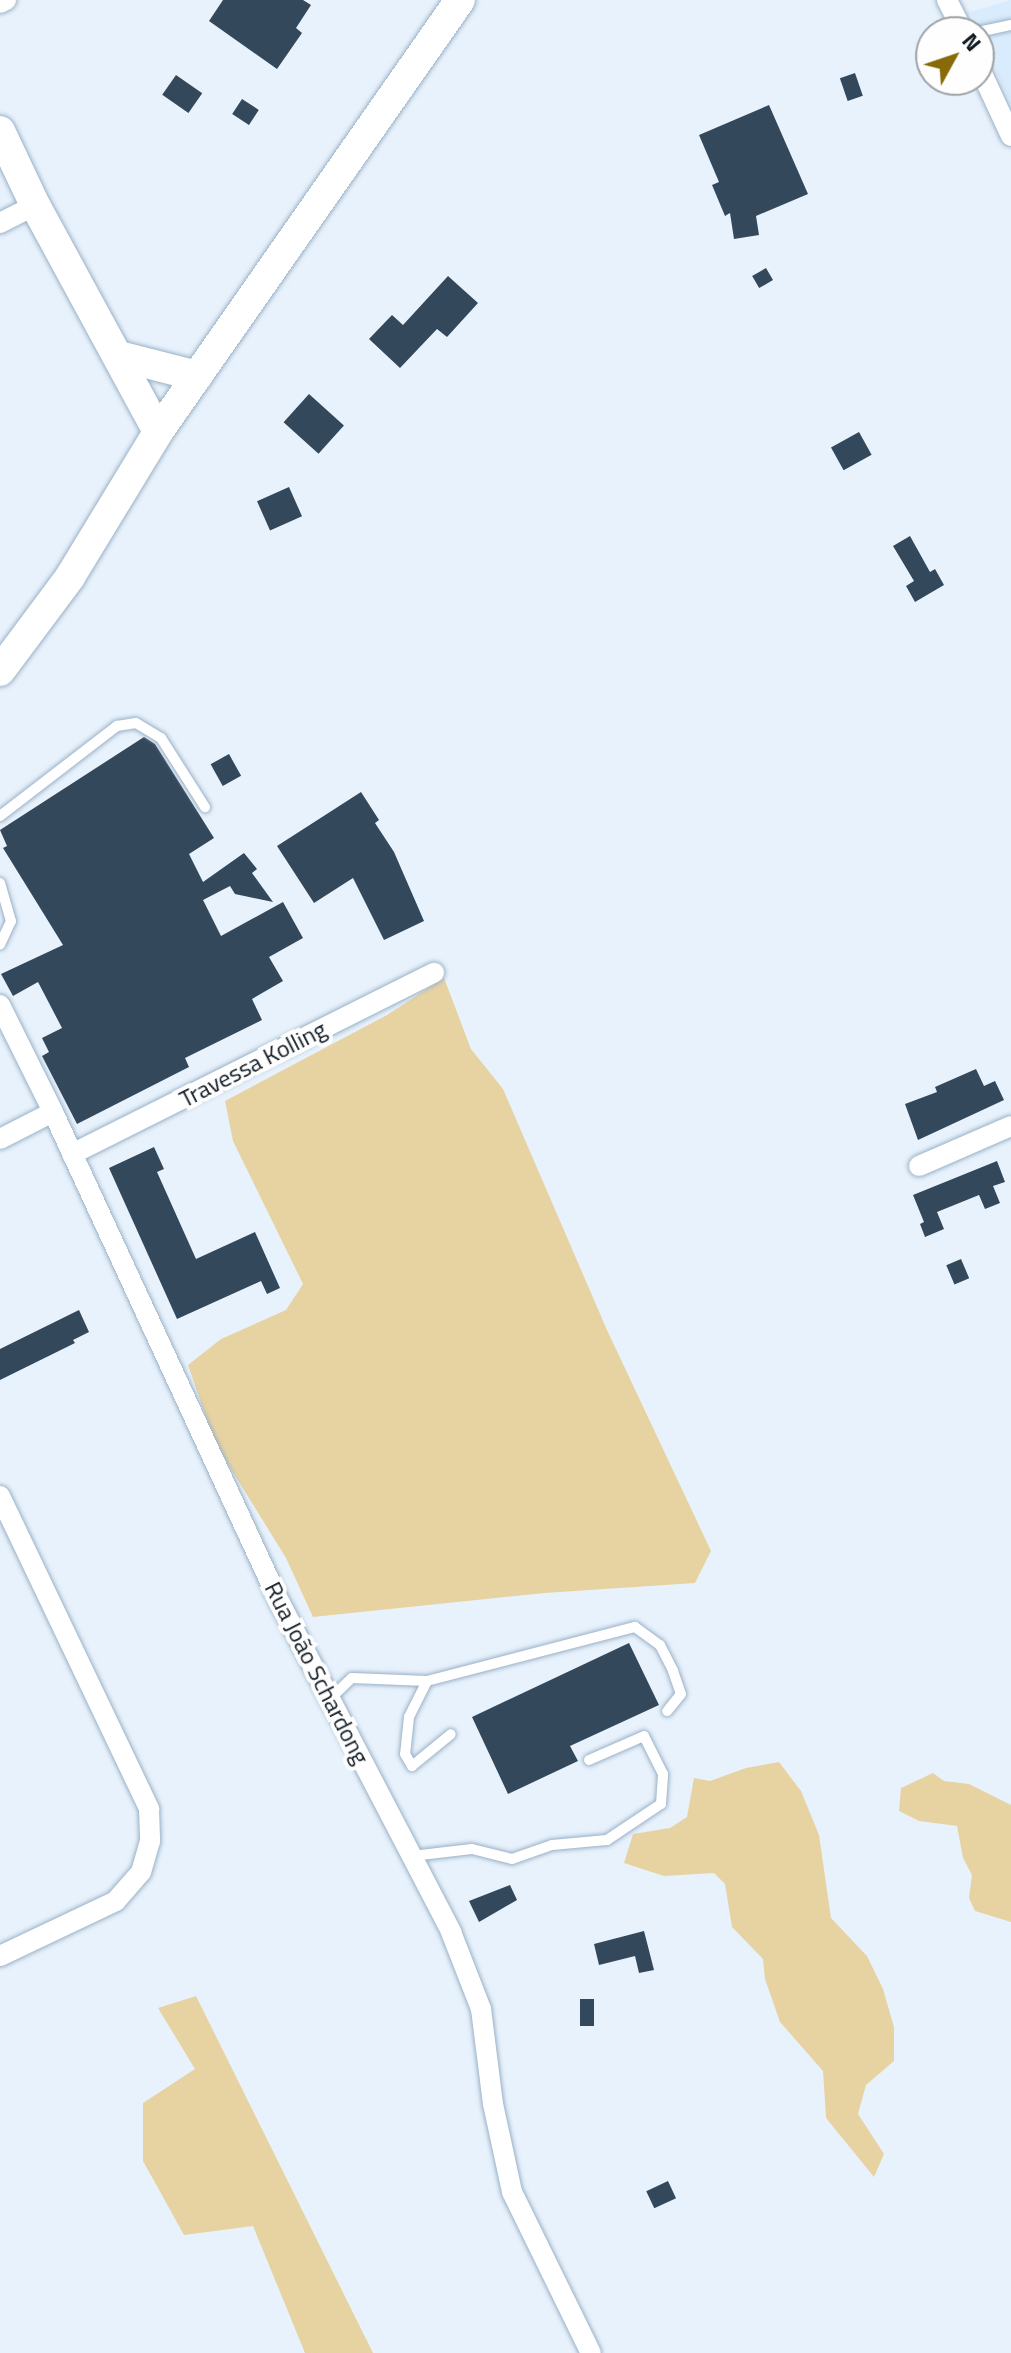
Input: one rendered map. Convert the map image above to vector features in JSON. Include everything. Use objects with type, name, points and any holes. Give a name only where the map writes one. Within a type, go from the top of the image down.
[{"type":"main road","points":[[0,671],[70,577],[158,432],[460,0]]},
{"type":"main road","points":[[0,131],[35,205],[158,432]]},
{"type":"main road","points":[[119,356],[197,376]]},
{"type":"street","points":[[0,3],[6,0]]},
{"type":"street","points":[[992,96],[1011,136]]},
{"type":"street","points":[[0,223],[35,205]]},
{"type":"street","name":"Travessa Kolling","points":[[72,1154],[434,973]]},
{"type":"street","name":"Rua João Schardong","points":[[0,1005],[53,1112],[279,1601],[451,1932],[481,2009],[493,2104],[512,2192],[591,2353]]},
{"type":"street","points":[[0,1139],[53,1112]]},
{"type":"street","points":[[919,1166],[1011,1126]]},
{"type":"street","points":[[0,1496],[149,1809],[150,1841],[141,1872],[116,1901],[0,1956]]},
{"type":"lane","points":[[0,816],[117,726],[136,723],[161,738],[205,807]]},
{"type":"lane","points":[[0,883],[11,921],[0,945]]},
{"type":"lane","points":[[330,1699],[352,1678],[427,1681],[635,1627],[660,1645],[673,1671],[681,1694],[667,1711]]},
{"type":"lane","points":[[427,1681],[409,1717],[405,1754],[412,1766],[451,1734]]},
{"type":"lane","points":[[412,1856],[472,1849],[512,1859],[552,1845],[607,1840],[661,1804],[663,1774],[644,1736],[589,1760]]},
{"type":"shaded area","points":[[1011,0],[1011,104],[995,68],[995,16],[972,16],[970,12]]},
{"type":"shaded area","points":[[444,978],[471,1049],[503,1089],[607,1330],[711,1551],[695,1583],[545,1593],[313,1617],[286,1558],[215,1443],[188,1365],[221,1339],[286,1310],[303,1284],[233,1141],[225,1101],[387,1015]]},
{"type":"shaded area","points":[[779,1762],[801,1791],[819,1835],[831,1918],[867,1956],[883,1989],[894,2027],[894,2061],[866,2085],[858,2114],[884,2154],[874,2177],[826,2118],[823,2071],[780,2022],[765,1979],[763,1959],[732,1927],[725,1884],[714,1873],[664,1876],[624,1863],[633,1834],[670,1828],[687,1817],[694,1778],[710,1781],[746,1768]]},
{"type":"shaded area","points":[[933,1773],[944,1781],[969,1784],[1011,1805],[1011,1922],[975,1911],[969,1898],[972,1875],[963,1858],[957,1826],[919,1821],[899,1811],[901,1788]]},
{"type":"shaded area","points":[[196,1996],[373,2353],[305,2353],[253,2226],[184,2235],[143,2161],[143,2103],[195,2069],[158,2008]]},
{"type":"building","points":[[223,0],[303,0],[311,5],[296,28],[302,33],[277,69],[209,21]]},
{"type":"building","points":[[855,73],[863,96],[848,101],[840,78]]},
{"type":"building","points":[[176,75],[202,93],[188,113],[162,95]]},
{"type":"building","points":[[242,99],[259,110],[249,125],[232,114]]},
{"type":"building","points":[[769,105],[808,194],[756,216],[759,235],[734,239],[730,213],[725,216],[712,185],[719,182],[699,135]]},
{"type":"building","points":[[766,268],[773,280],[759,288],[752,276]]},
{"type":"building","points":[[448,276],[478,303],[447,337],[437,329],[400,368],[369,339],[392,315],[403,325]]},
{"type":"building","points":[[309,394],[344,425],[319,454],[284,422]]},
{"type":"building","points":[[859,432],[872,455],[844,470],[831,448]]},
{"type":"building","points":[[289,487],[302,516],[270,530],[257,501]]},
{"type":"building","points":[[910,536],[930,572],[935,569],[944,585],[915,602],[906,586],[914,581],[893,546]]},
{"type":"building","points":[[144,737],[155,744],[214,838],[189,854],[203,882],[244,853],[257,869],[252,873],[273,902],[235,894],[230,886],[203,900],[221,936],[283,902],[303,938],[269,957],[283,981],[252,999],[262,1020],[185,1058],[189,1067],[77,1124],[42,1056],[49,1052],[42,1038],[62,1028],[38,982],[13,996],[1,974],[63,945],[3,848],[7,846],[0,830]]},
{"type":"building","points":[[229,754],[241,776],[223,786],[211,764]]},
{"type":"building","points":[[361,792],[379,820],[375,823],[394,852],[424,921],[384,940],[353,878],[314,903],[277,846]]},
{"type":"building","points":[[976,1069],[984,1086],[995,1081],[1004,1100],[918,1140],[905,1104],[937,1092],[935,1087]]},
{"type":"building","points":[[154,1147],[164,1169],[157,1172],[196,1259],[255,1232],[280,1288],[267,1294],[261,1281],[177,1319],[109,1168]]},
{"type":"building","points":[[997,1161],[1005,1182],[993,1186],[1000,1203],[985,1209],[979,1195],[937,1212],[944,1229],[925,1237],[920,1224],[924,1222],[913,1195]]},
{"type":"building","points":[[961,1259],[969,1278],[954,1285],[946,1265]]},
{"type":"building","points":[[79,1310],[89,1332],[73,1340],[75,1343],[0,1380],[0,1349]]},
{"type":"building","points":[[629,1643],[659,1705],[570,1746],[578,1761],[508,1794],[472,1717]]},
{"type":"building","points":[[510,1885],[517,1900],[479,1922],[469,1901]]},
{"type":"building","points":[[644,1931],[654,1970],[639,1973],[635,1956],[599,1965],[594,1944]]},
{"type":"building","points":[[580,1999],[594,1999],[594,2026],[580,2026]]},
{"type":"building","points":[[668,2181],[676,2198],[654,2208],[646,2191]]}]
